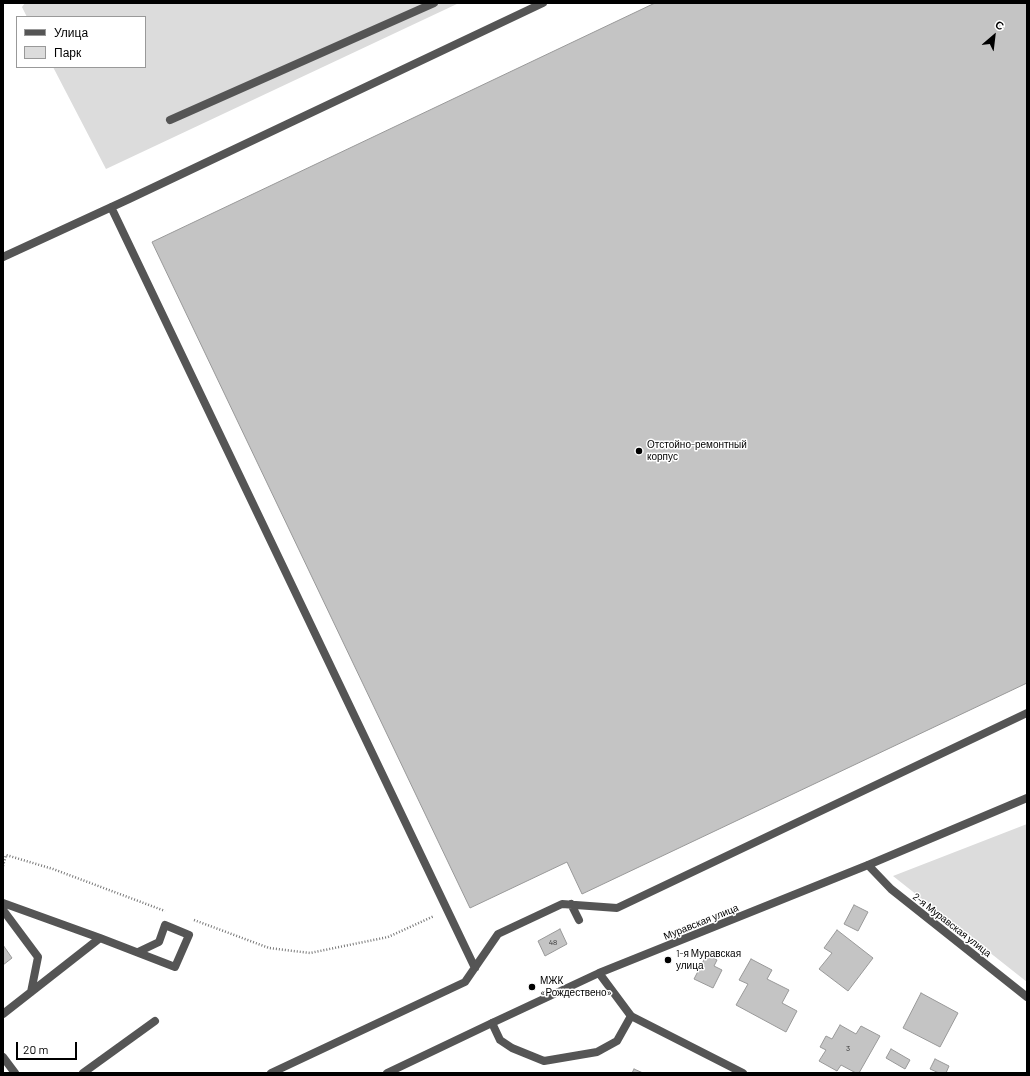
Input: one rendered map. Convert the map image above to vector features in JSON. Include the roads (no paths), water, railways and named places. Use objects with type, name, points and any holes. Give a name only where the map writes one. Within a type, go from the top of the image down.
[{"type":"street","points":[[170,120],[434,3]]},
{"type":"street","points":[[3,257],[111,208],[543,3]]},
{"type":"street","points":[[111,208],[475,968]]},
{"type":"street","points":[[271,1073],[465,982],[498,934],[562,904],[617,908],[1027,713]]},
{"type":"street","name":"Муравская улица","points":[[387,1073],[492,1022],[600,973],[868,865],[1027,798]]},
{"type":"street","name":"2-я Муравская улица","points":[[868,865],[891,889],[1027,997]]},
{"type":"street","points":[[3,903],[175,967],[189,935],[165,925],[158,942],[138,952]]},
{"type":"street","points":[[571,904],[579,920]]},
{"type":"street","points":[[3,910],[38,956],[31,992]]},
{"type":"street","points":[[3,1014],[100,938]]},
{"type":"street","points":[[600,973],[630,1016],[743,1073]]},
{"type":"street","points":[[492,1022],[500,1040],[512,1048],[544,1061],[597,1052],[616,1041],[630,1016]]},
{"type":"street","points":[[83,1073],[155,1021]]},
{"type":"street","points":[[3,1057],[12,1072]]},
{"type":"place","name":"Отстойно-ремонтный корпус","points":[[639,451]]},
{"type":"place","name":"1-я Муравская улица","points":[[668,960]]},
{"type":"place","name":"МЖК «Рождествено»","points":[[532,987]]}]
